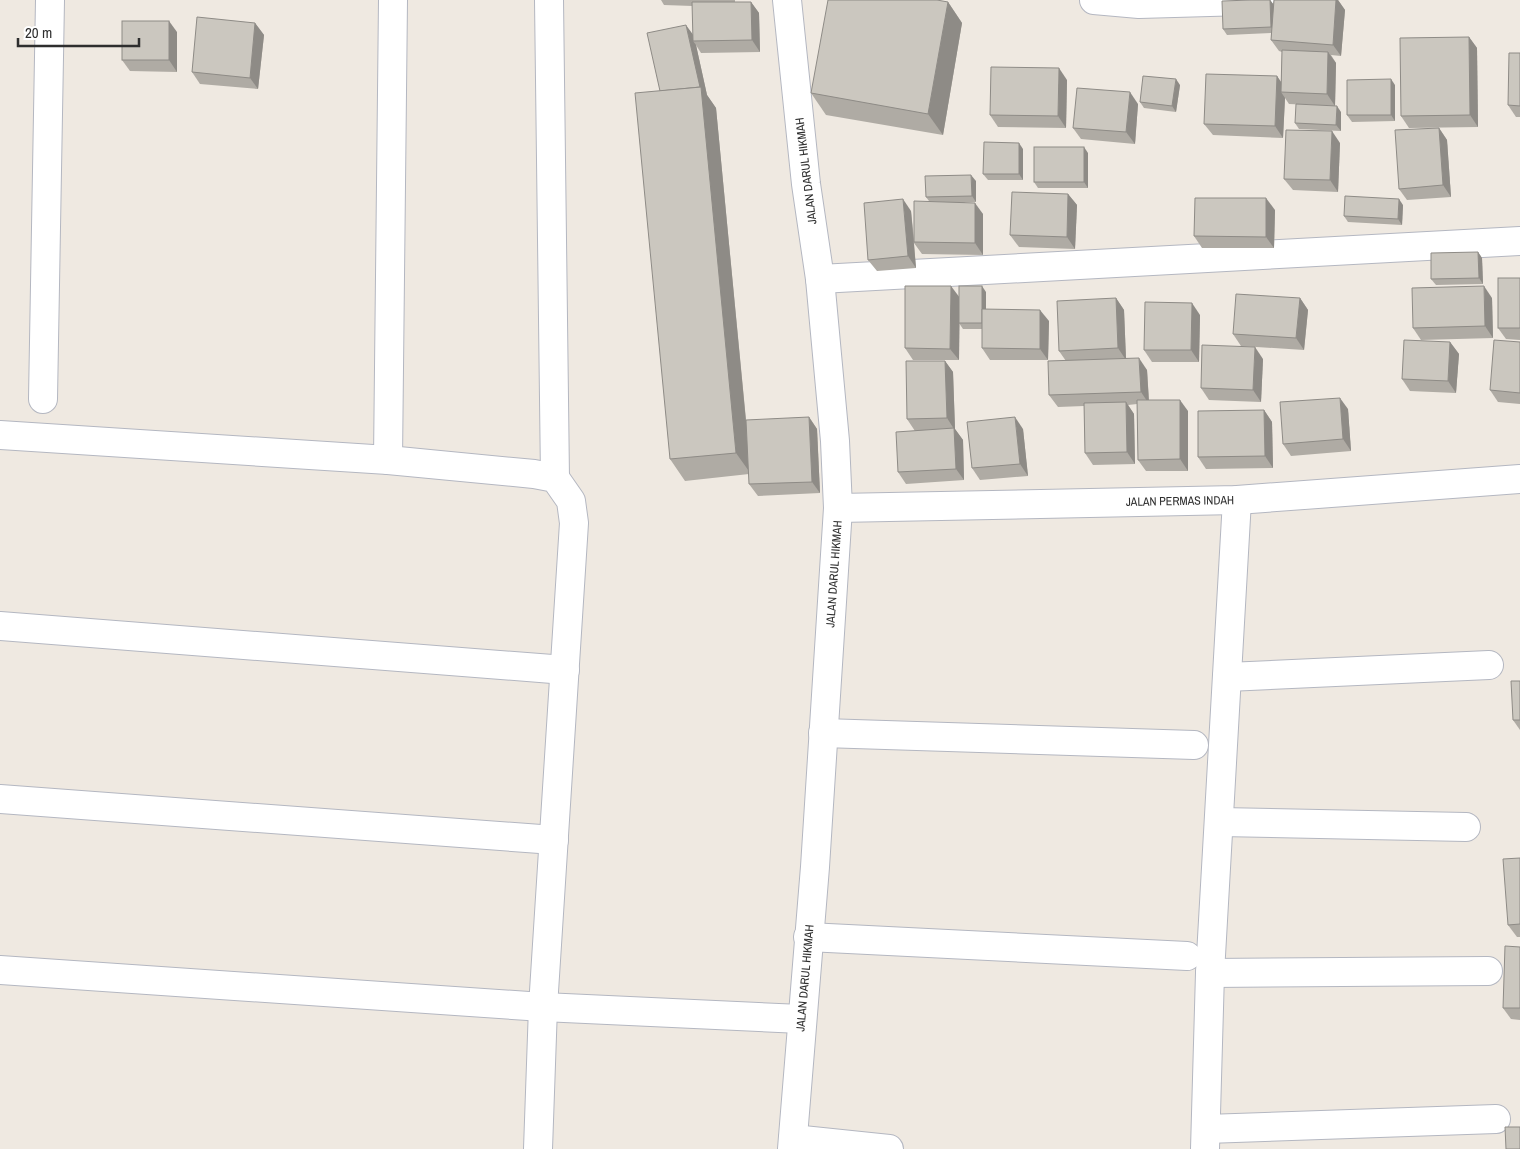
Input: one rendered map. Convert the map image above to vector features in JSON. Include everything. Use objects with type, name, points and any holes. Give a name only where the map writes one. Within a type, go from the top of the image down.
[{"type":"street","points":[[43,399],[50,0]]},
{"type":"street","points":[[388,460],[393,0]]},
{"type":"street","points":[[538,1149],[543,1007],[574,523],[571,501],[555,478],[549,0]]},
{"type":"street","name":"JALAN DARUL HIKMAH","points":[[787,0],[806,184],[820,279],[836,441],[838,508],[792,1144]]},
{"type":"street","points":[[1094,0],[1139,4],[1280,0]]},
{"type":"street","points":[[820,279],[1520,241]]},
{"type":"street","points":[[0,435],[388,460],[534,474],[555,478]]},
{"type":"street","name":"JALAN PERMAS INDAH","points":[[838,508],[1236,500],[1520,479]]},
{"type":"street","points":[[1236,500],[1220,822],[1210,973],[1205,1139],[1496,1119]]},
{"type":"street","points":[[0,626],[565,670]]},
{"type":"street","points":[[1227,677],[1489,665]]},
{"type":"street","points":[[823,733],[1194,745]]},
{"type":"street","points":[[0,799],[554,840]]},
{"type":"street","points":[[1220,822],[1466,827]]},
{"type":"street","points":[[808,938],[1187,956]]},
{"type":"street","points":[[0,970],[543,1007],[801,1019]]},
{"type":"street","points":[[1210,973],[1488,970]]},
{"type":"street","points":[[792,1144],[889,1149]]},
{"type":"building","points":[[828,0],[937,0],[948,2],[928,114],[811,93]]},
{"type":"building","points":[[1270,0],[1271,27],[1223,29],[1222,1]]},
{"type":"building","points":[[1274,0],[1336,0],[1333,45],[1271,40]]},
{"type":"building","points":[[692,2],[751,2],[752,40],[693,41]]},
{"type":"building","points":[[197,17],[255,23],[250,78],[192,72]]},
{"type":"building","points":[[122,21],[169,21],[169,60],[122,60]]},
{"type":"building","points":[[686,25],[700,87],[660,91],[647,33]]},
{"type":"building","points":[[1469,37],[1470,115],[1401,116],[1400,38]]},
{"type":"building","points":[[1282,50],[1328,52],[1327,94],[1281,92]]},
{"type":"building","points":[[1509,53],[1520,53],[1520,106],[1508,105]]},
{"type":"building","points":[[991,67],[1059,68],[1058,116],[990,115]]},
{"type":"building","points":[[1206,74],[1277,76],[1275,126],[1204,124]]},
{"type":"building","points":[[1143,76],[1176,79],[1172,106],[1140,102]]},
{"type":"building","points":[[1391,79],[1391,115],[1347,115],[1347,80]]},
{"type":"building","points":[[701,87],[736,453],[670,459],[635,93]]},
{"type":"building","points":[[1077,88],[1130,92],[1126,132],[1073,128]]},
{"type":"building","points":[[1296,104],[1337,106],[1336,125],[1295,123]]},
{"type":"building","points":[[1439,128],[1443,185],[1399,189],[1395,130]]},
{"type":"building","points":[[1286,130],[1332,131],[1330,180],[1284,179]]},
{"type":"building","points":[[984,142],[1019,143],[1019,174],[983,174]]},
{"type":"building","points":[[1034,147],[1084,147],[1084,182],[1034,182]]},
{"type":"building","points":[[971,175],[972,196],[926,197],[925,176]]},
{"type":"building","points":[[1012,192],[1068,194],[1067,237],[1010,235]]},
{"type":"building","points":[[1345,196],[1399,199],[1398,219],[1344,216]]},
{"type":"building","points":[[1195,198],[1266,198],[1266,237],[1194,236]]},
{"type":"building","points":[[903,199],[908,256],[868,260],[864,203]]},
{"type":"building","points":[[914,201],[975,203],[975,243],[914,242]]},
{"type":"building","points":[[1478,252],[1479,278],[1431,279],[1431,253]]},
{"type":"building","points":[[1498,278],[1520,278],[1520,328],[1498,328]]},
{"type":"building","points":[[905,286],[951,286],[950,349],[905,348]]},
{"type":"building","points":[[959,286],[982,286],[982,323],[959,323]]},
{"type":"building","points":[[1484,286],[1485,326],[1413,328],[1412,288]]},
{"type":"building","points":[[1236,294],[1300,298],[1296,338],[1233,334]]},
{"type":"building","points":[[1116,298],[1118,348],[1059,351],[1057,301]]},
{"type":"building","points":[[1145,302],[1192,303],[1191,350],[1144,350]]},
{"type":"building","points":[[982,309],[1040,310],[1040,349],[982,348]]},
{"type":"building","points":[[1404,340],[1450,342],[1448,381],[1402,379]]},
{"type":"building","points":[[1494,340],[1520,342],[1520,393],[1490,390]]},
{"type":"building","points":[[1202,345],[1255,347],[1253,390],[1201,388]]},
{"type":"building","points":[[1139,358],[1141,392],[1049,395],[1048,361]]},
{"type":"building","points":[[906,361],[945,361],[947,418],[907,419]]},
{"type":"building","points":[[1340,398],[1343,439],[1283,444],[1280,402]]},
{"type":"building","points":[[1137,400],[1180,400],[1180,459],[1138,460]]},
{"type":"building","points":[[1126,402],[1127,452],[1085,453],[1084,403]]},
{"type":"building","points":[[1264,410],[1265,456],[1198,457],[1198,411]]},
{"type":"building","points":[[809,417],[812,482],[749,484],[746,420]]},
{"type":"building","points":[[1015,417],[1020,464],[972,468],[967,422]]},
{"type":"building","points":[[954,428],[956,469],[898,472],[896,432]]},
{"type":"building","points":[[1511,681],[1520,681],[1520,720],[1513,720]]},
{"type":"building","points":[[1520,858],[1520,924],[1508,925],[1503,859]]},
{"type":"building","points":[[1505,946],[1520,947],[1520,1008],[1503,1008]]},
{"type":"building","points":[[1505,1127],[1520,1127],[1520,1149],[1506,1149]]}]
